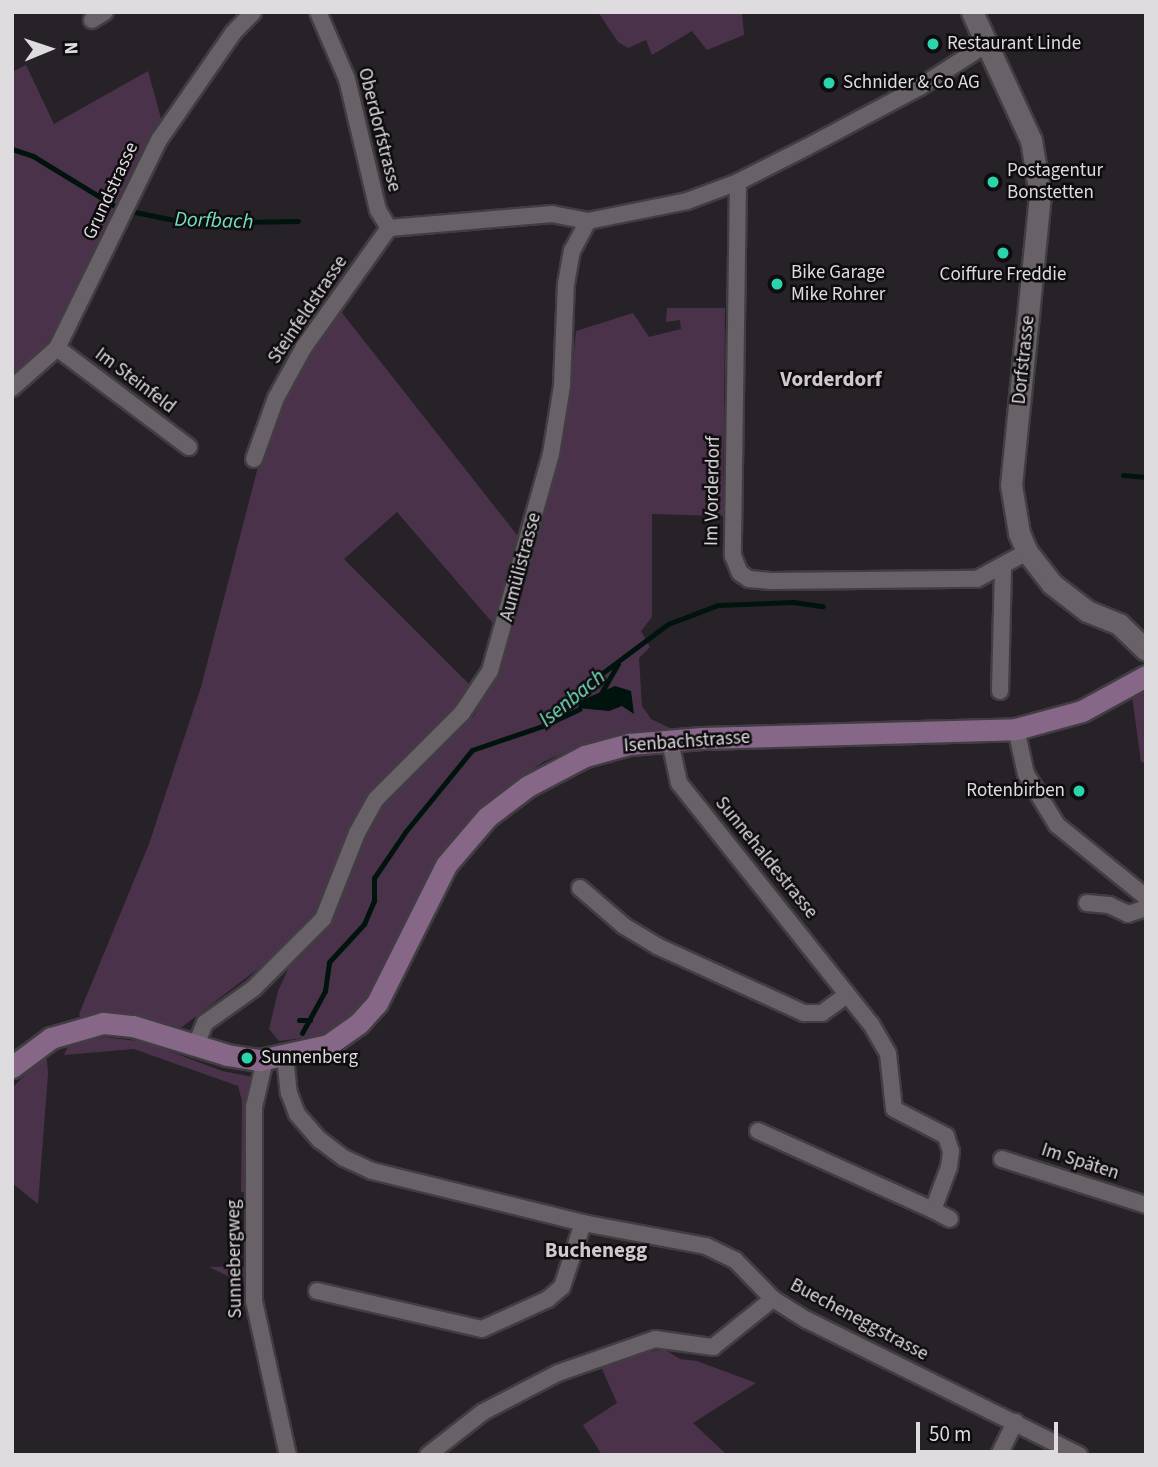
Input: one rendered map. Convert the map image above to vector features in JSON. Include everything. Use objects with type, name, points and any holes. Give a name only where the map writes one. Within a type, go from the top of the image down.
[{"type":"main road","name":"Isenbachstrasse","points":[[196,1045],[275,1059],[328,1045],[368,1014],[385,991],[446,865],[487,817],[528,786],[585,756],[629,744],[670,741],[1016,729],[1082,711],[1146,676]]},
{"type":"main road","points":[[12,1068],[51,1038],[96,1024],[133,1026],[196,1045]]},
{"type":"street","name":"Grundstrasse","points":[[12,388],[57,348],[159,140],[253,12]]},
{"type":"street","name":"Oberdorfstrasse","points":[[318,12],[347,79],[378,210],[389,228]]},
{"type":"street","name":"Dorfstrasse","points":[[972,12],[1031,140],[1040,195],[1011,485],[1013,512],[1027,552],[1063,594],[1119,624],[1146,650]]},
{"type":"street","points":[[389,228],[552,214],[588,221],[687,201],[738,182],[920,87],[985,45]]},
{"type":"street","name":"Im Vorderdorf","points":[[738,182],[736,566],[750,579],[771,581],[977,579],[1003,565]]},
{"type":"street","name":"Aumülistrasse","points":[[196,1045],[205,1023],[254,988],[323,919],[357,832],[376,799],[462,713],[490,671],[551,454],[563,374],[566,284],[572,251],[588,221]]},
{"type":"street","name":"Steinfeldstrasse","points":[[254,458],[276,398],[304,347],[389,228]]},
{"type":"street","name":"Im Steinfeld","points":[[57,348],[189,447]]},
{"type":"street","points":[[1000,691],[1003,565],[1027,552]]},
{"type":"street","points":[[1016,729],[1026,774],[1057,825],[1146,897]]},
{"type":"street","name":"Sunnehaldestrasse","points":[[670,741],[679,783],[847,995],[888,1055],[894,1109],[946,1136],[951,1151],[949,1167],[933,1210]]},
{"type":"street","points":[[580,888],[624,926],[657,946],[804,1013],[822,1013],[847,995]]},
{"type":"street","points":[[1087,903],[1109,905],[1128,914],[1146,908]]},
{"type":"street","name":"Buecheneggstrasse","points":[[275,1059],[297,1114],[320,1140],[344,1158],[372,1171],[583,1223],[706,1246],[734,1261],[773,1299],[807,1320],[1079,1455]]},
{"type":"street","name":"Sunnebergweg","points":[[275,1059],[254,1107],[254,1301],[288,1455]]},
{"type":"street","points":[[758,1131],[950,1219]]},
{"type":"street","name":"Im Späten","points":[[1002,1159],[1146,1205]]},
{"type":"street","points":[[317,1291],[482,1329],[548,1299],[562,1287],[583,1223]]},
{"type":"street","points":[[428,1455],[483,1412],[558,1373],[655,1339],[713,1347],[773,1299]]},
{"type":"street","points":[[999,1455],[1015,1422]]},
{"type":"shaded area","points":[[598,12],[742,12],[744,35],[707,50],[692,31],[652,55],[646,40],[628,48],[618,42]]},
{"type":"shaded area","points":[[26,65],[54,124],[148,71],[162,122],[113,213],[66,321],[12,382],[12,72]]},
{"type":"shaded area","points":[[667,308],[725,308],[723,516],[652,514],[652,617],[641,631],[650,647],[639,658],[642,706],[651,719],[674,730],[589,742],[543,762],[480,809],[439,857],[383,973],[356,1012],[319,1036],[279,1041],[269,1029],[278,991],[292,961],[281,951],[182,1027],[81,1019],[79,1014],[149,844],[201,687],[259,463],[289,391],[339,309],[521,540],[497,628],[397,512],[344,559],[471,686],[442,725],[397,767],[410,780],[474,716],[500,665],[566,424],[576,331],[633,313],[649,337],[681,329],[680,320],[666,322]]},
{"type":"shaded area","points":[[615,686],[631,691],[634,714],[622,706],[609,711],[578,708],[580,701]]},
{"type":"shaded area","points":[[1146,688],[1146,763],[1141,762],[1132,696]]},
{"type":"shaded area","points":[[105,1037],[145,1042],[222,1071],[253,1077],[251,1287],[209,1267],[249,1266],[249,1193],[241,1192],[242,1101],[238,1086],[134,1049],[64,1055],[69,1044]]},
{"type":"shaded area","points":[[42,1058],[47,1060],[48,1074],[38,1204],[12,1183],[12,1088]]},
{"type":"shaded area","points":[[664,1349],[680,1359],[697,1361],[756,1383],[693,1423],[727,1455],[602,1455],[583,1425],[617,1403],[599,1362]]},
{"type":"waterway","name":"Dorfbach","points":[[12,149],[33,156],[115,206]]},
{"type":"waterway","name":"Dorfbach","points":[[130,211],[189,223],[298,221]]},
{"type":"waterway","name":"Isenbach","points":[[1123,475],[1146,477]]},
{"type":"waterway","name":"Isenbach","points":[[302,1033],[325,991],[329,962],[364,924],[374,901],[374,878],[406,831],[472,750],[542,726],[585,686],[668,624],[718,605],[793,602],[823,606]]},
{"type":"waterway","points":[[600,695],[618,664]]},
{"type":"waterway","points":[[545,725],[580,709]]},
{"type":"waterway","name":"Isenbach","points":[[299,1020],[310,1020]]},
{"type":"place","name":"Restaurant Linde","points":[[933,44]]},
{"type":"place","name":"Schnider & Co AG","points":[[829,83]]},
{"type":"place","name":"Postagentur Bonstetten","points":[[993,182]]},
{"type":"place","name":"Coiffure Freddie","points":[[1003,253]]},
{"type":"place","name":"Bike Garage Mike Rohrer","points":[[777,284]]},
{"type":"place","name":"Rotenbirben","points":[[1079,791]]},
{"type":"place","name":"Sunnenberg","points":[[247,1058]]},
{"type":"district","name":"Vorderdorf","points":[[831,379]]},
{"type":"district","name":"Buchenegg","points":[[596,1250]]}]
